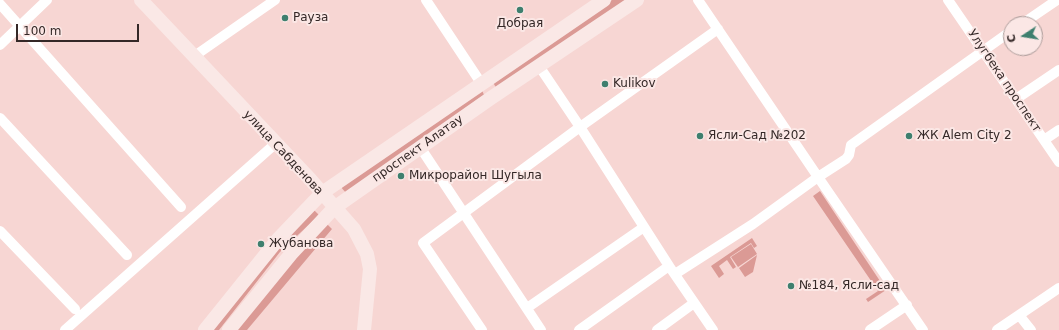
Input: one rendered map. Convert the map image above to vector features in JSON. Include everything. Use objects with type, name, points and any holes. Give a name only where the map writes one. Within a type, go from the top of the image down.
[{"type":"main road","name":"улица Сабденова","points":[[141,0],[354,229],[367,254],[370,269],[364,330]]},
{"type":"main road","name":"проспект Алатау","points":[[205,330],[279,238],[322,193],[604,0]]},
{"type":"main road","name":"проспект Алатау","points":[[229,330],[291,254],[334,208],[491,98],[637,0]]},
{"type":"main road","points":[[481,83],[491,98]]},
{"type":"street","points":[[0,45],[47,0]]},
{"type":"street","points":[[193,57],[275,0]]},
{"type":"street","points":[[426,0],[481,83]]},
{"type":"street","points":[[698,0],[923,330]]},
{"type":"street","name":"Улугбека проспект","points":[[948,0],[1059,162]]},
{"type":"street","points":[[1034,16],[1057,0]]},
{"type":"street","points":[[0,4],[181,207]]},
{"type":"street","points":[[482,330],[423,243],[580,127],[718,29]]},
{"type":"street","points":[[579,330],[672,270],[753,224],[818,177],[846,159],[849,155],[851,145],[1003,37]]},
{"type":"street","points":[[539,66],[672,270],[713,330]]},
{"type":"street","points":[[1016,99],[1059,70]]},
{"type":"street","points":[[0,118],[127,255]]},
{"type":"street","points":[[1044,140],[1059,130]]},
{"type":"street","points":[[65,330],[275,144]]},
{"type":"street","points":[[420,147],[541,330]]},
{"type":"street","points":[[527,308],[644,227]]},
{"type":"street","points":[[0,231],[75,309]]},
{"type":"street","points":[[997,330],[1059,288]]},
{"type":"street","points":[[657,330],[694,303]]},
{"type":"street","points":[[870,330],[907,305]]},
{"type":"street","points":[[1020,315],[1031,330]]},
{"type":"shaded area","points":[[612,0],[628,0],[497,89],[492,81]]},
{"type":"shaded area","points":[[482,90],[484,95],[346,193],[340,186]]},
{"type":"shaded area","points":[[820,191],[886,290],[868,302],[866,299],[878,291],[813,196]]},
{"type":"shaded area","points":[[313,209],[319,215],[280,252],[219,330],[209,330]]},
{"type":"shaded area","points":[[327,224],[332,229],[247,330],[236,330],[300,252]]},
{"type":"shaded area","points":[[752,238],[757,246],[754,248],[751,243],[730,257],[736,267],[733,269],[727,260],[719,266],[724,274],[719,278],[711,266]]},
{"type":"shaded area","points":[[751,244],[757,254],[738,267],[731,257]]},
{"type":"shaded area","points":[[757,255],[753,272],[745,277],[739,268]]},
{"type":"place","name":"Добрая","points":[[520,10]]},
{"type":"place","name":"Рауза","points":[[285,18]]},
{"type":"place","name":"Kulikov","points":[[605,84]]},
{"type":"place","name":"Ясли-Сад №202","points":[[700,136]]},
{"type":"place","name":"ЖК Alem City 2","points":[[909,136]]},
{"type":"place","name":"Микрорайон Шугыла","points":[[401,176]]},
{"type":"place","name":"Жубанова","points":[[261,244]]},
{"type":"place","name":"№184, Ясли-сад","points":[[791,286]]}]
